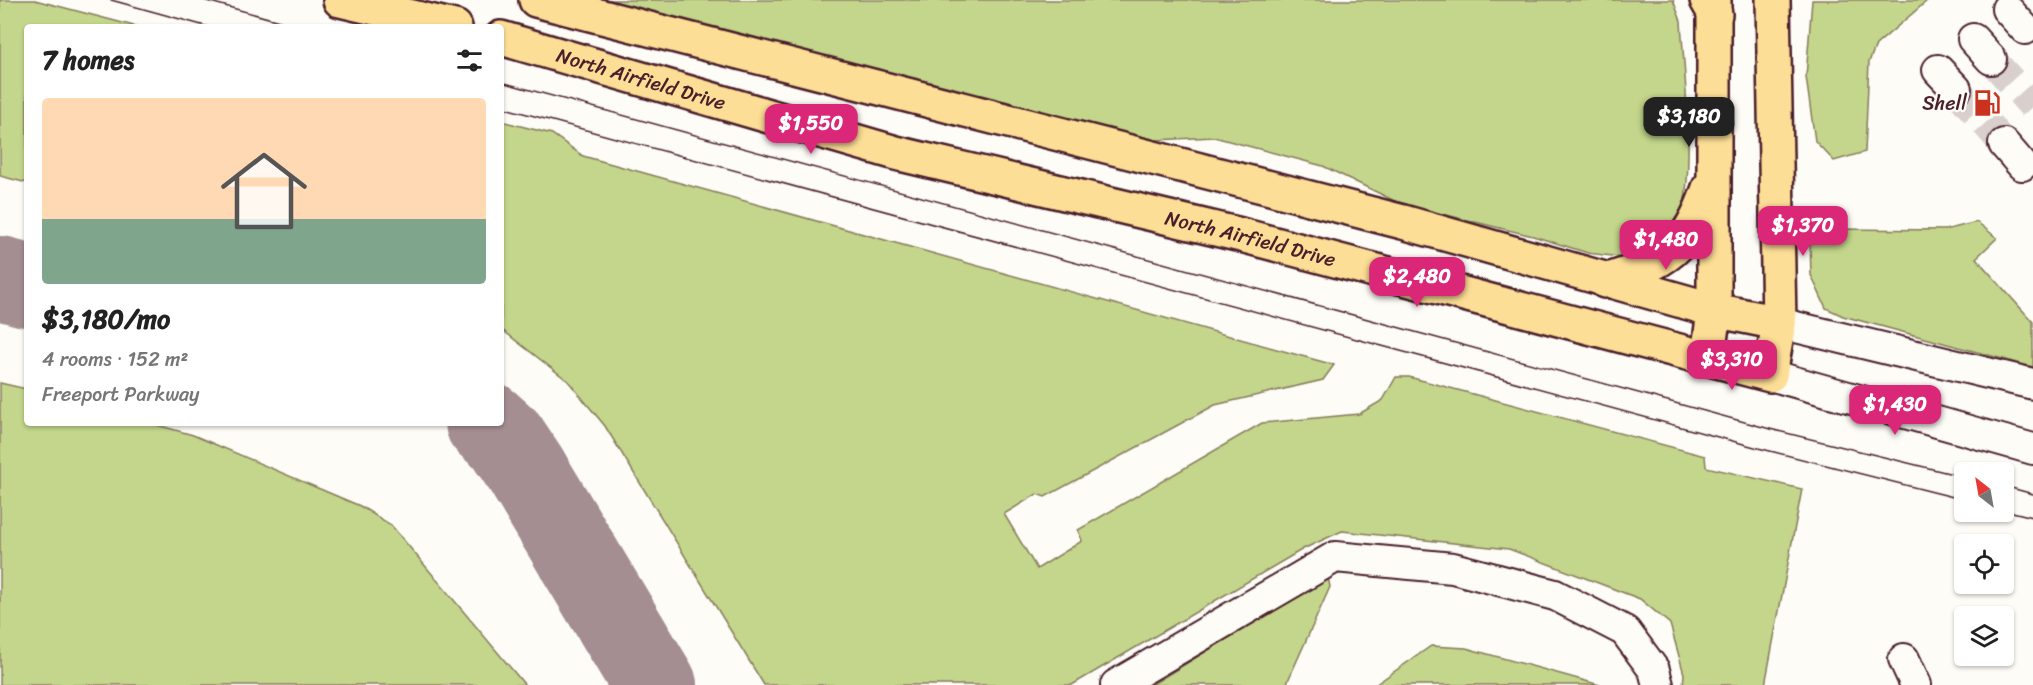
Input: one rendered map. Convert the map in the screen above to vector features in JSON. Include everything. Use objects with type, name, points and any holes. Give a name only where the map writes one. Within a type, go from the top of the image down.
[{"type":"main road","points":[[340,0],[442,24]]},
{"type":"main road","points":[[536,0],[1403,222],[1714,310],[1779,323]]},
{"type":"main road","points":[[1770,375],[1779,323],[1773,0]]},
{"type":"main road","points":[[1708,357],[1714,310],[1715,173],[1712,5]]},
{"type":"main road","name":"North Airfield Drive","points":[[504,39],[896,153],[1240,235],[1770,375]]},
{"type":"main road","points":[[1605,280],[1638,271],[1668,255],[1690,233],[1715,173]]},
{"type":"street","points":[[1779,323],[2033,384]]},
{"type":"street","name":"North Airfield Drive","points":[[1770,375],[2033,449]]},
{"type":"street","points":[[1116,685],[1335,557],[1453,568],[1554,595],[1625,631],[1654,670],[1658,685]]},
{"type":"green space","points":[[0,0],[35,0],[127,24],[24,24],[24,182],[0,176]]},
{"type":"green space","points":[[596,0],[1673,0],[1681,21],[1688,131],[1686,192],[1681,216],[1673,232],[1635,259],[1588,253],[1533,236],[1401,204],[1323,166],[1214,137],[1156,140]]},
{"type":"green space","points":[[1812,0],[1928,0],[1876,45],[1869,62],[1865,152],[1834,161],[1815,141],[1806,77]]},
{"type":"green space","points":[[504,122],[552,134],[583,156],[1334,365],[1323,380],[1215,405],[1045,497],[1037,494],[1004,514],[1037,569],[1082,541],[1078,530],[1262,423],[1359,414],[1383,400],[1396,377],[1409,377],[1705,456],[1706,467],[1802,489],[1765,685],[1683,685],[1684,674],[1670,624],[1640,599],[1509,549],[1342,531],[1303,549],[1072,685],[764,685],[605,426],[568,381],[504,331]]},
{"type":"green space","points":[[1977,222],[1997,238],[1976,258],[2033,322],[2033,367],[1843,316],[1826,308],[1811,275],[1810,244],[1835,229],[1945,230]]},
{"type":"green space","points":[[0,383],[24,388],[24,426],[161,426],[193,435],[360,506],[391,525],[525,685],[0,685]]},
{"type":"green space","points":[[1328,577],[1330,587],[1286,685],[1151,685]]},
{"type":"green space","points":[[1431,646],[1466,648],[1600,685],[1375,685]]},
{"type":"taxiway","points":[[0,278],[24,284]]},
{"type":"taxiway","points":[[490,426],[506,440],[526,470],[655,685]]},
{"type":"tunnel","points":[[1991,59],[2033,106]]},
{"type":"tunnel","points":[[1956,89],[2004,144]]},
{"type":"tram line","points":[[111,0],[198,24]]},
{"type":"tram line","points":[[203,0],[290,24]]},
{"type":"tram line","points":[[504,83],[1770,429],[1954,474]]},
{"type":"tram line","points":[[504,108],[1762,449],[1954,497]]},
{"type":"tram line","points":[[2014,489],[2033,494]]},
{"type":"tram line","points":[[2014,512],[2033,517]]},
{"type":"place","name":"Shell","points":[[1987,103]]}]
